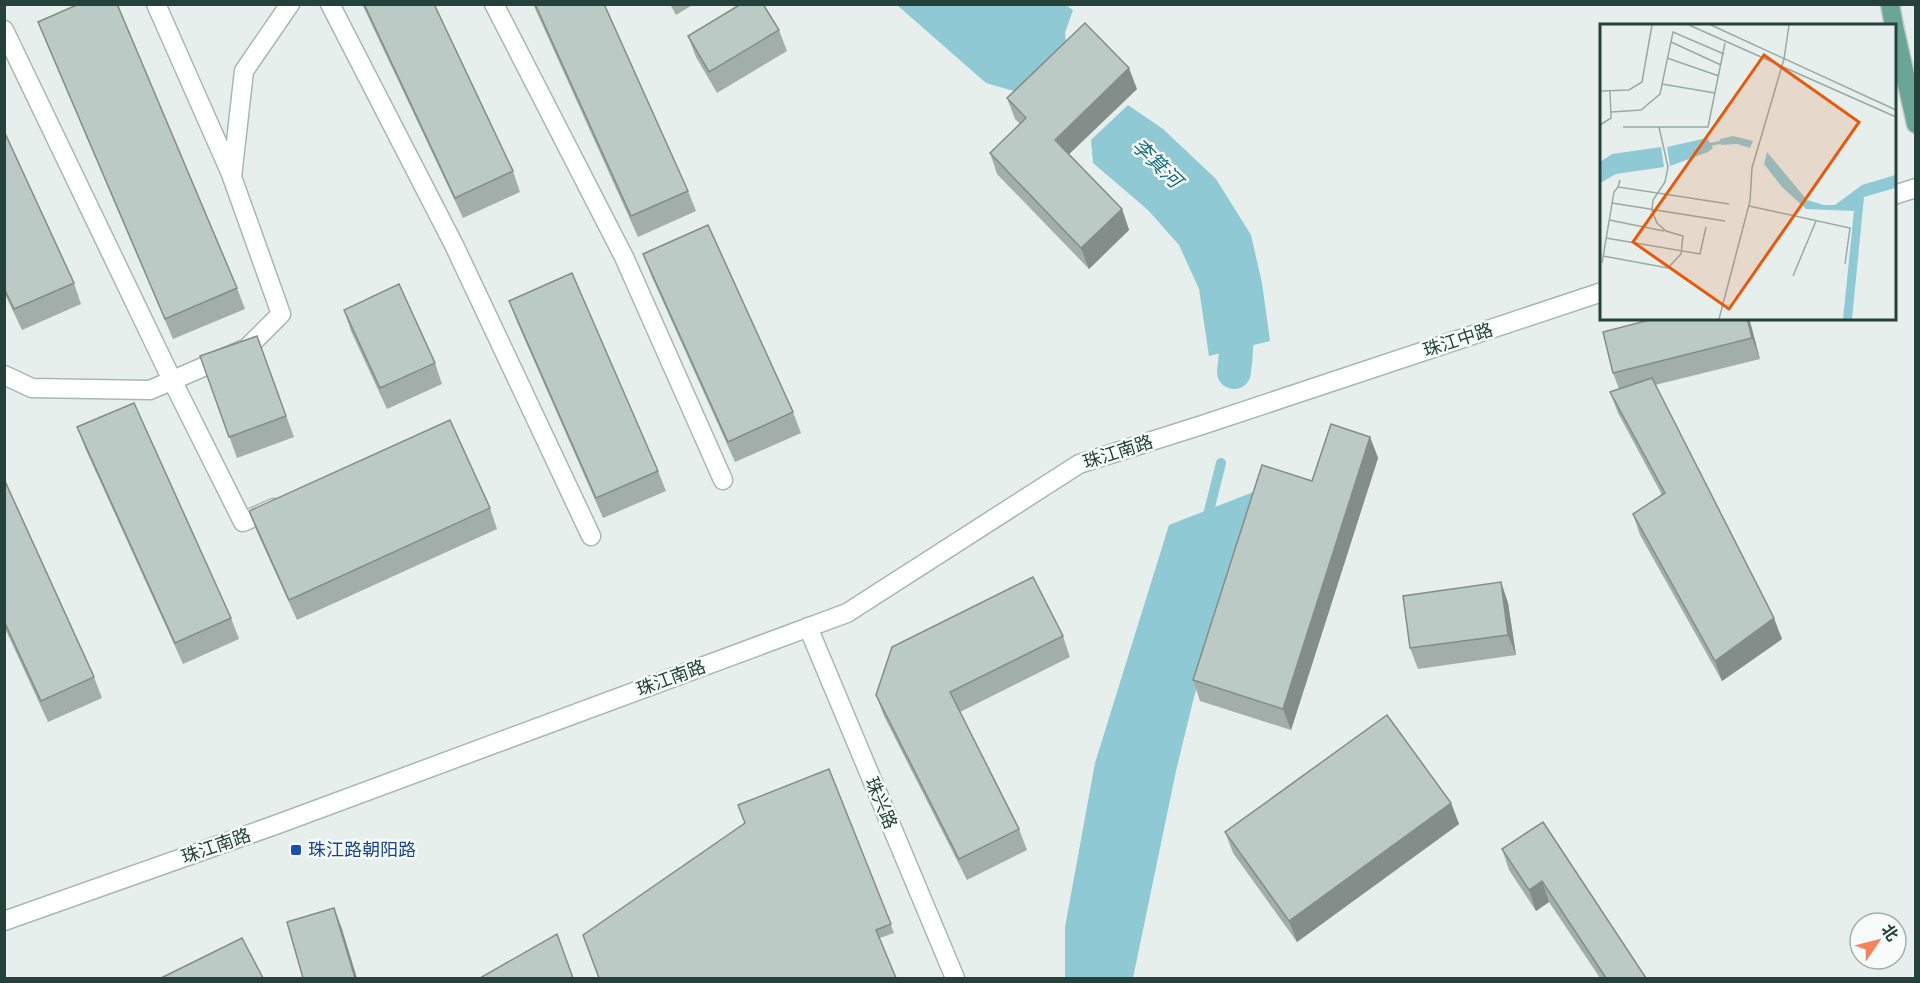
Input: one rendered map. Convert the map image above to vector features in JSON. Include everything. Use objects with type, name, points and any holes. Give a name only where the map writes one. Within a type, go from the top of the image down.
[{"type":"main road","points":[[1890,4],[1894,24]]},
{"type":"main road","points":[[1896,35],[1916,124]]},
{"type":"street","points":[[4,375],[32,388],[150,390],[247,348],[281,314],[232,177],[156,4]]},
{"type":"street","points":[[232,177],[244,71],[290,4]]},
{"type":"street","points":[[330,4],[454,245],[591,536]]},
{"type":"street","points":[[494,4],[624,257],[723,480]]},
{"type":"street","points":[[4,30],[171,380],[243,522],[287,502]]},
{"type":"street","points":[[1896,194],[1916,188]]},
{"type":"street","name":"珠江中路","points":[[1314,388],[1600,293]]},
{"type":"street","name":"珠江南路","points":[[4,921],[278,824],[847,613],[1079,464],[1314,388]]},
{"type":"street","name":"珠兴路","points":[[808,627],[955,978]]},
{"type":"water","points":[[897,5],[1066,5],[1073,10],[1065,33],[1068,59],[1031,96],[986,83]]},
{"type":"water","points":[[1128,105],[1163,129],[1216,179],[1251,235],[1262,283],[1270,341],[1209,356],[1199,289],[1179,245],[1148,210],[1093,163],[1091,140]]},
{"type":"water","points":[[1261,489],[1194,697],[1176,771],[1133,978],[1065,978],[1065,927],[1095,763],[1169,525]]},
{"type":"building","points":[[79,4],[117,4],[237,288],[165,319],[38,22]]},
{"type":"building","points":[[364,4],[434,4],[513,171],[455,198]]},
{"type":"building","points":[[535,4],[604,4],[688,191],[631,216]]},
{"type":"building","points":[[741,4],[763,4],[779,30],[709,72],[688,36]]},
{"type":"building","points":[[1085,23],[1129,68],[1055,140],[1122,209],[1081,248],[990,153],[1026,118],[1007,98]]},
{"type":"building","points":[[4,131],[74,283],[14,309],[4,288]]},
{"type":"building","points":[[708,225],[793,412],[728,442],[643,254]]},
{"type":"building","points":[[572,273],[658,471],[596,498],[509,301]]},
{"type":"building","points":[[399,284],[435,363],[380,388],[344,310]]},
{"type":"building","points":[[1649,320],[1748,320],[1752,338],[1613,373],[1603,332]]},
{"type":"building","points":[[257,336],[286,416],[229,437],[200,356]]},
{"type":"building","points":[[1652,378],[1774,618],[1715,661],[1633,514],[1665,493],[1610,392]]},
{"type":"building","points":[[134,403],[231,618],[175,643],[77,427]]},
{"type":"building","points":[[450,420],[490,508],[289,600],[249,511]]},
{"type":"building","points":[[1331,424],[1370,437],[1283,709],[1193,680],[1262,465],[1312,481]]},
{"type":"building","points":[[4,479],[94,677],[41,701],[4,621]]},
{"type":"building","points":[[1033,577],[1063,636],[950,692],[1019,829],[959,859],[876,695],[892,647]]},
{"type":"building","points":[[1501,582],[1508,635],[1410,648],[1403,596]]},
{"type":"building","points":[[1387,715],[1451,803],[1289,921],[1225,832]]},
{"type":"building","points":[[829,769],[891,924],[876,930],[896,978],[599,978],[583,935],[745,823],[738,805]]},
{"type":"building","points":[[1543,822],[1646,978],[1606,978],[1542,881],[1529,890],[1502,849]]},
{"type":"building","points":[[334,908],[355,978],[303,978],[287,922]]},
{"type":"building","points":[[557,934],[573,978],[480,978]]},
{"type":"building","points":[[242,938],[263,978],[161,978]]},
{"type":"waterway","name":"李箕河","points":[[1234,303],[1237,337],[1234,372]]},
{"type":"waterway","points":[[1206,523],[1221,463]]},
{"type":"place","name":"珠江路朝阳路","points":[[296,850]]}]
